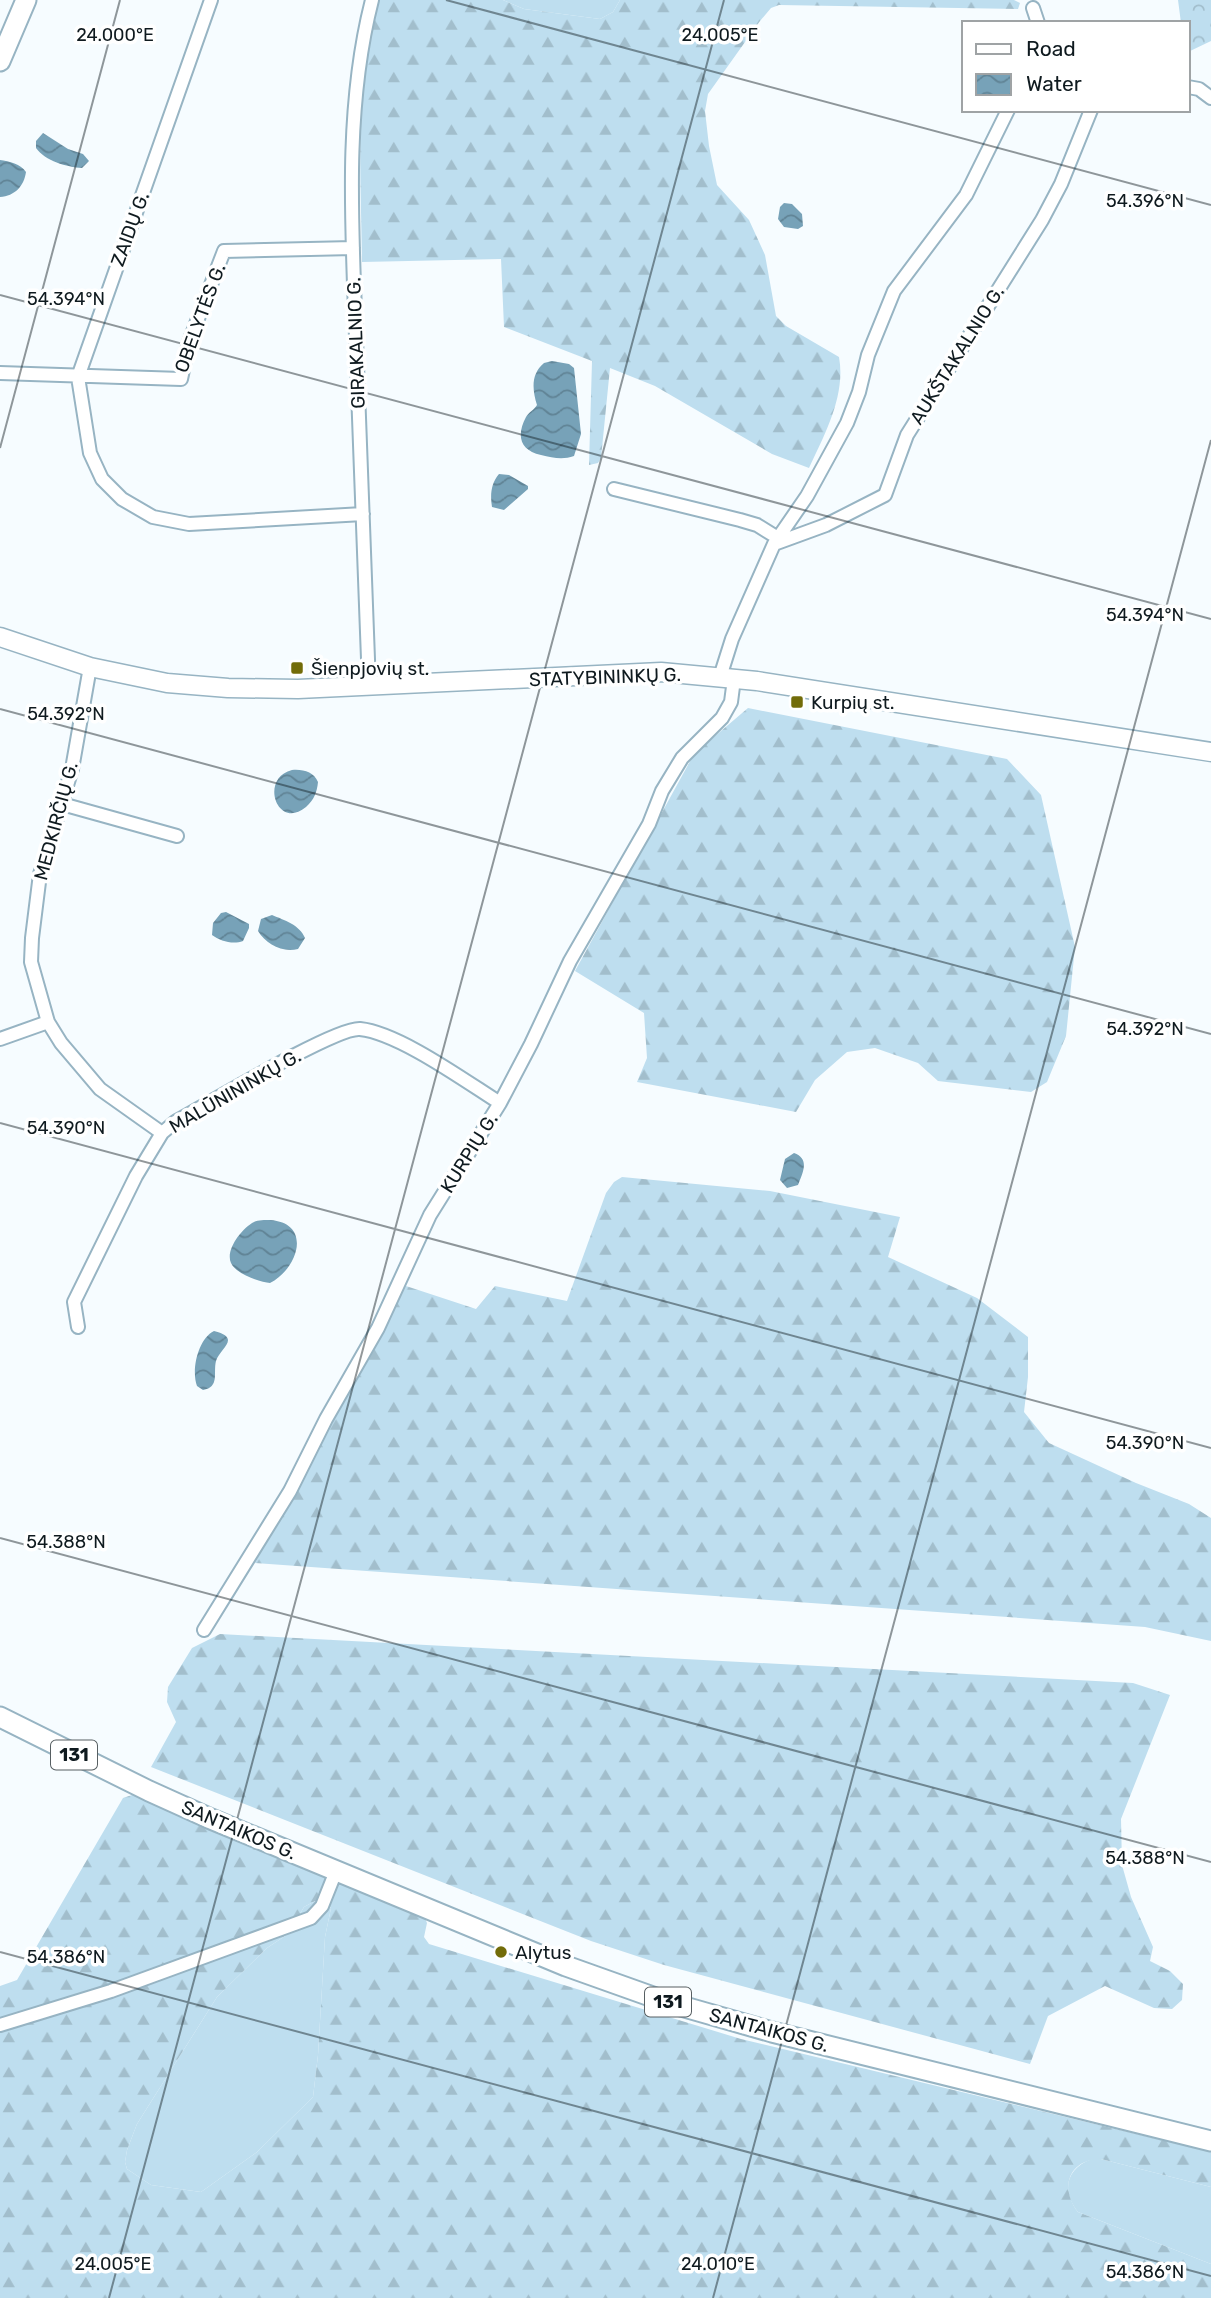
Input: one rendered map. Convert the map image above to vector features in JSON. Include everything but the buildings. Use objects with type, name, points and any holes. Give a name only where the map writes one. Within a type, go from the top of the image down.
[{"type":"main road","points":[[0,61],[26,0]]},
{"type":"main road","name":"SANTAIKOS G.","points":[[0,1717],[149,1791],[336,1871],[566,1966],[667,2002],[772,2032],[1211,2141]]},
{"type":"street","name":"ZAIDŲ G.","points":[[211,0],[78,377],[90,453],[102,479],[122,499],[153,517],[189,524],[363,514]]},
{"type":"street","name":"GIRAKALNIO G.","points":[[369,686],[353,248],[354,118],[363,40],[372,0]]},
{"type":"street","points":[[1033,8],[1037,21]]},
{"type":"street","points":[[1190,87],[1199,89],[1211,98]]},
{"type":"street","points":[[727,678],[732,639],[776,541],[807,496],[847,423],[859,392],[868,355],[894,291],[966,195],[1006,112]]},
{"type":"street","name":"AUKŠTAKALNIO G.","points":[[776,541],[826,525],[885,495],[907,435],[1062,184],[1090,112]]},
{"type":"street","name":"OBELYTĖS G.","points":[[0,373],[181,379],[189,342],[224,251],[353,248]]},
{"type":"street","points":[[614,489],[757,525],[776,541]]},
{"type":"street","name":"STATYBININKŲ G.","points":[[0,637],[90,667],[167,683],[228,688],[298,689],[661,672],[727,678],[1211,752]]},
{"type":"street","name":"MEDKIRČIŲ G.","points":[[90,667],[72,769],[40,874],[32,938],[32,962],[48,1022],[61,1043],[100,1089],[162,1133]]},
{"type":"street","name":"KURPIŲ G.","points":[[204,1630],[290,1491],[326,1419],[378,1328],[430,1214],[500,1103],[570,961],[649,824],[662,791],[682,758],[722,718],[731,702],[727,678]]},
{"type":"street","points":[[62,804],[177,836]]},
{"type":"street","points":[[0,1038],[48,1022]]},
{"type":"street","name":"MALŪNININKŲ G.","points":[[78,1327],[74,1302],[136,1176],[162,1133],[175,1122],[273,1068],[339,1033],[356,1029],[394,1039],[500,1103]]},
{"type":"street","points":[[0,2025],[111,1991],[311,1918],[321,1906],[336,1871]]},
{"type":"green space","points":[[377,0],[503,0],[524,9],[600,19],[613,12],[620,0],[1014,0],[1020,3],[1018,9],[779,5],[771,8],[760,21],[708,94],[705,111],[717,185],[749,220],[765,255],[776,316],[786,326],[839,357],[840,386],[837,400],[809,468],[772,454],[655,386],[610,368],[601,458],[598,463],[589,465],[592,361],[504,327],[501,259],[362,262],[360,131],[365,65]]},
{"type":"green space","points":[[503,0],[620,0],[613,12],[600,19],[524,9]]},
{"type":"green space","points":[[1178,0],[1211,0],[1211,41],[1190,51],[1190,21],[1181,21]]},
{"type":"green space","points":[[748,708],[1007,759],[1041,795],[1075,947],[1066,1036],[1047,1082],[1031,1092],[938,1081],[918,1063],[875,1048],[847,1052],[815,1080],[796,1112],[637,1082],[647,1058],[644,1013],[575,971],[694,754]]},
{"type":"green space","points":[[622,1177],[770,1191],[900,1217],[888,1257],[977,1298],[1028,1337],[1028,1377],[1024,1412],[1049,1443],[1189,1504],[1211,1518],[1211,1641],[1145,1627],[255,1563],[406,1286],[476,1309],[495,1286],[567,1301],[606,1193],[614,1182]]},
{"type":"green space","points":[[220,1634],[1133,1683],[1170,1695],[1121,1819],[1122,1865],[1131,1897],[1153,1947],[1150,1961],[1170,1971],[1183,1984],[1182,2000],[1172,2009],[1154,2008],[1105,1986],[1048,2016],[1030,2064],[664,1965],[591,1941],[151,1767],[176,1722],[167,1702],[168,1687],[192,1648]]},
{"type":"green space","points":[[132,1795],[146,1797],[291,1864],[424,1916],[427,1923],[424,1937],[429,1944],[741,2039],[1211,2152],[1211,2187],[1101,2159],[1081,2164],[1070,2176],[1068,2185],[1072,2203],[1078,2212],[1211,2264],[1211,2298],[0,2298],[0,1986],[17,1980],[123,1798]],"holes":[[[315,1901],[323,1902],[331,1908],[325,1937],[313,2097],[257,2152],[201,2192],[151,2185],[127,2169],[127,2150],[137,2124],[217,1997],[267,1948],[288,1934],[304,1907]]]},
{"type":"green space","points":[[315,1901],[331,1908],[325,1937],[313,2097],[257,2152],[201,2192],[151,2185],[127,2169],[125,2162],[137,2124],[217,1997],[267,1948],[288,1934],[304,1907]]},
{"type":"green space","points":[[1092,2159],[1211,2187],[1211,2264],[1078,2212],[1069,2196],[1069,2181],[1076,2168]]},
{"type":"water","points":[[43,133],[68,149],[83,154],[89,161],[82,168],[51,160],[36,148],[36,141]]},
{"type":"water","points":[[0,160],[18,165],[26,172],[18,189],[10,195],[0,197]]},
{"type":"water","points":[[784,203],[792,204],[802,214],[803,226],[798,229],[784,227],[778,219],[780,207]]},
{"type":"water","points":[[552,361],[569,364],[574,368],[581,434],[574,456],[566,458],[534,453],[524,446],[521,436],[526,417],[537,405],[534,388],[537,372],[544,363]]},
{"type":"water","points":[[499,474],[509,475],[528,486],[528,489],[504,510],[492,507],[492,489]]},
{"type":"water","points":[[292,770],[308,772],[318,782],[311,802],[296,813],[280,808],[274,792],[282,775]]},
{"type":"water","points":[[226,912],[249,924],[243,941],[227,942],[212,935],[213,923],[221,913]]},
{"type":"water","points":[[272,915],[303,933],[305,938],[298,949],[280,948],[261,936],[258,931],[261,919]]},
{"type":"water","points":[[794,1153],[804,1162],[803,1171],[798,1185],[787,1188],[780,1180],[785,1159]]},
{"type":"water","points":[[256,1221],[283,1223],[292,1229],[297,1247],[288,1268],[270,1283],[243,1274],[231,1263],[230,1252],[249,1225]]},
{"type":"water","points":[[214,1331],[228,1340],[216,1361],[214,1383],[203,1390],[197,1386],[195,1379],[197,1356],[208,1335]]},
{"type":"place","name":"Šienpjovių st.","points":[[297,668]]},
{"type":"place","name":"Kurpių st.","points":[[797,702]]},
{"type":"place","name":"Alytus","points":[[501,1952]]}]
